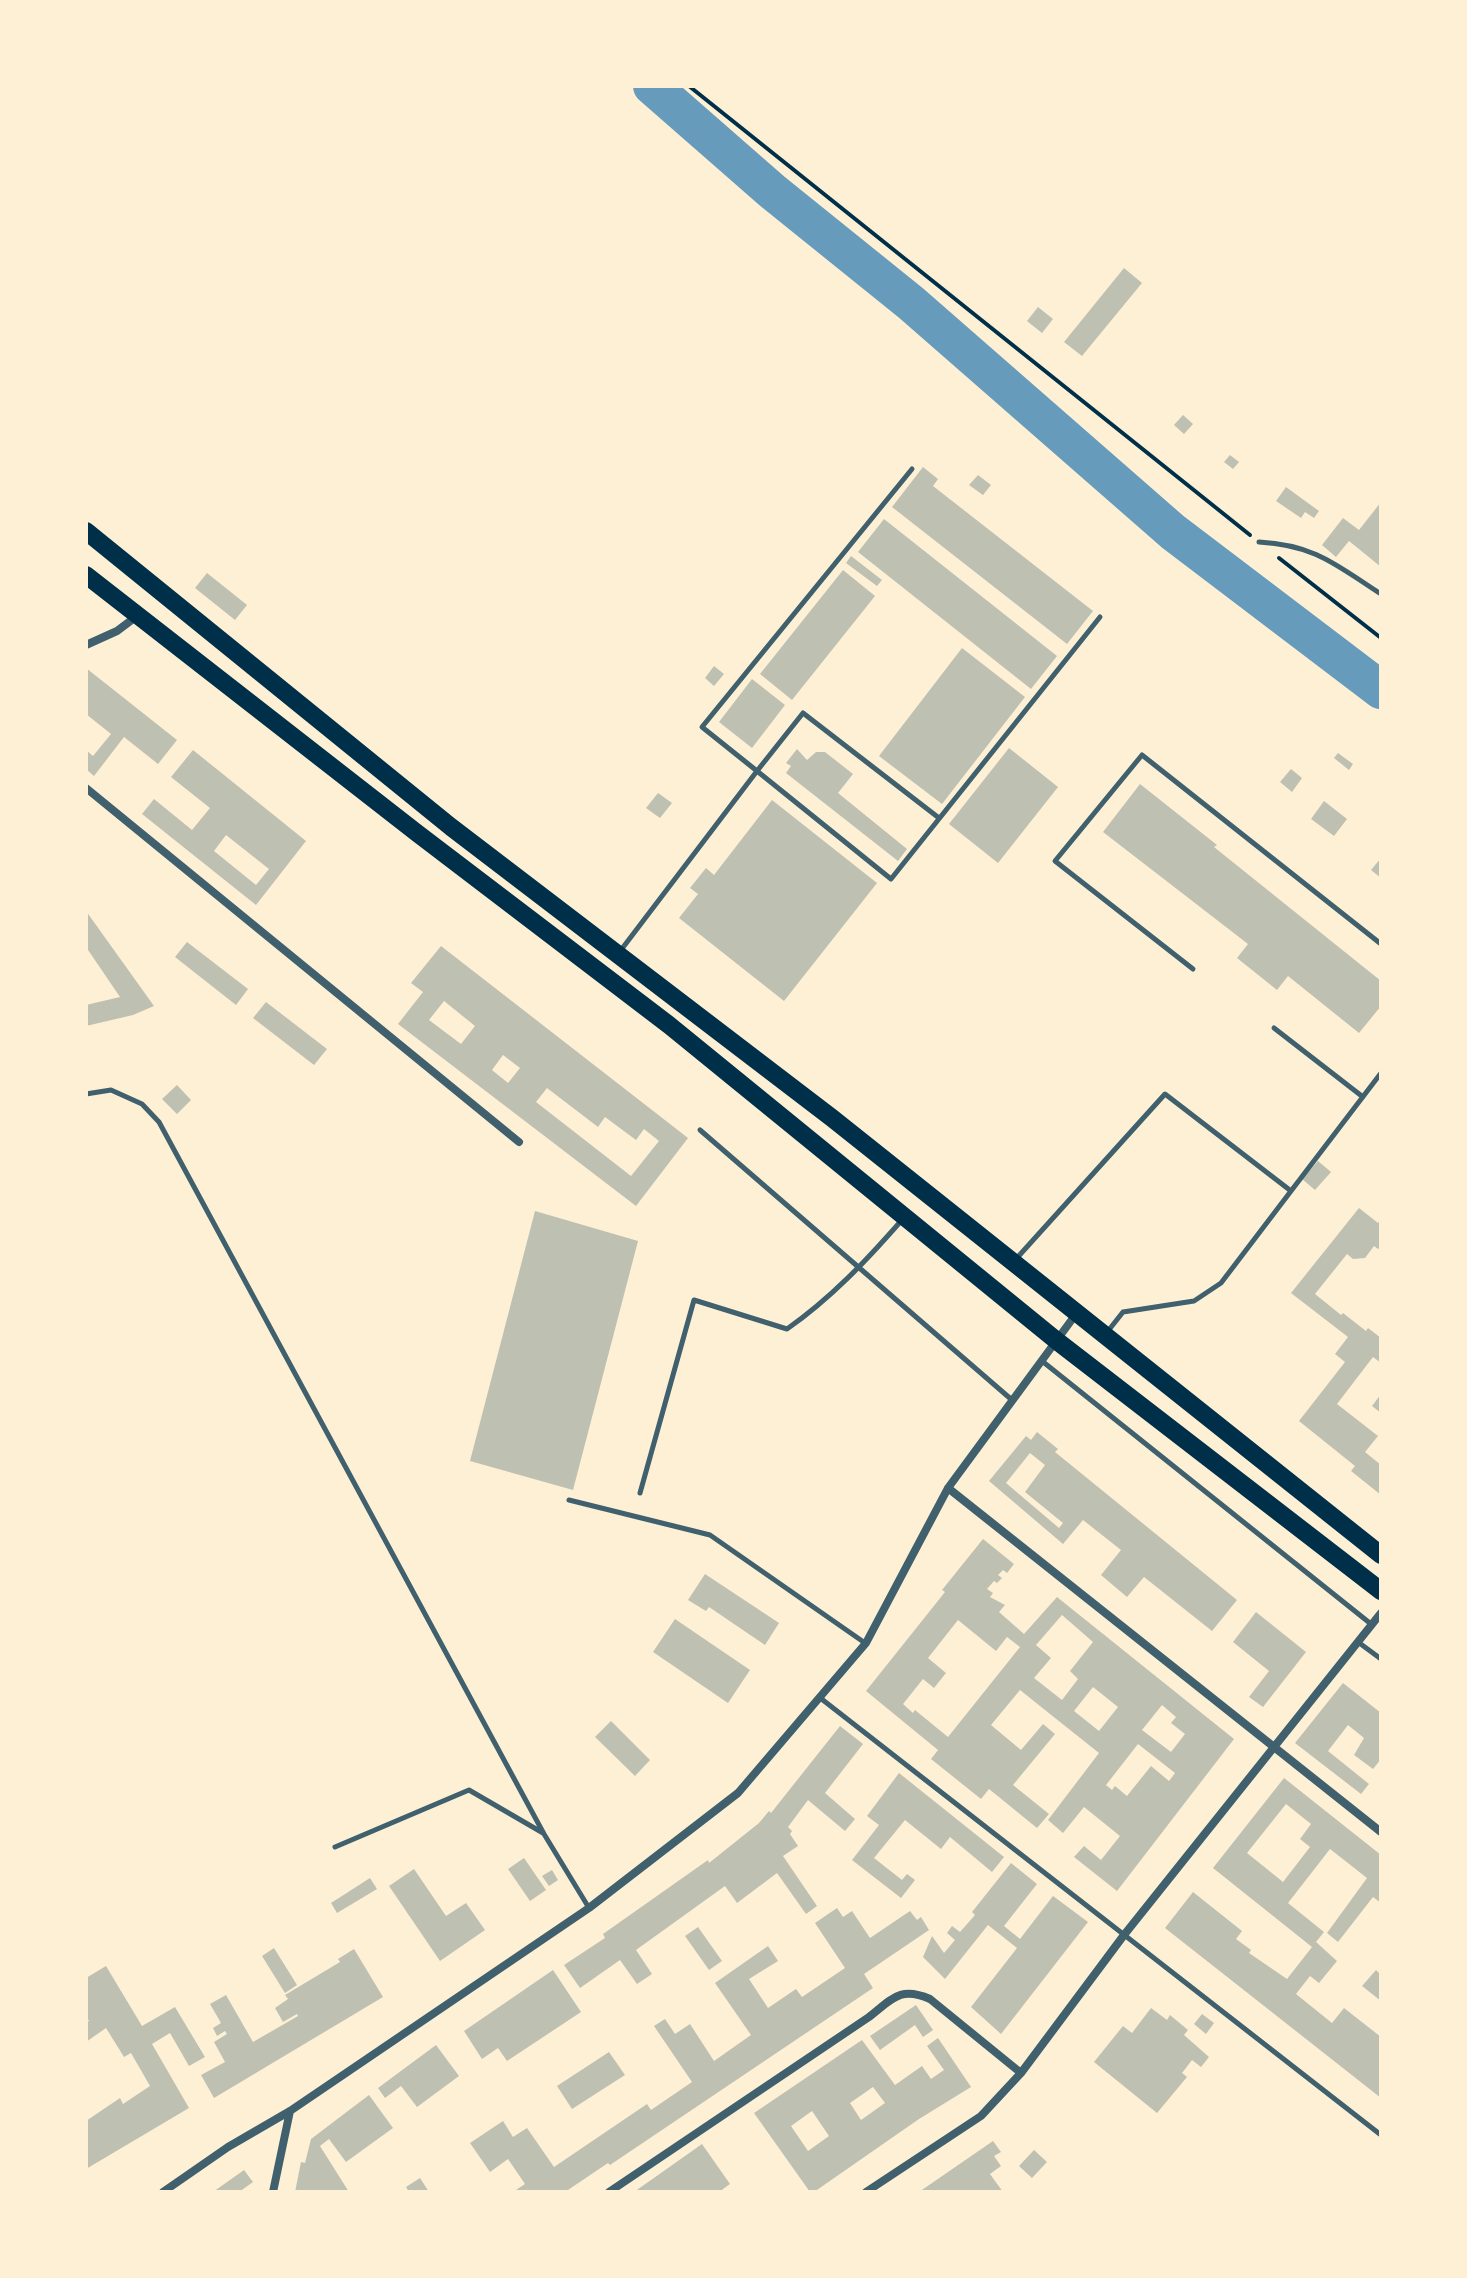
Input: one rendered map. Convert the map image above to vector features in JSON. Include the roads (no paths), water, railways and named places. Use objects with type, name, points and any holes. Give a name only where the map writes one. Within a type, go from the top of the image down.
[{"type":"highway","points":[[86,531],[451,827],[819,1108],[1381,1555]]},
{"type":"highway","points":[[86,575],[669,1025],[1057,1341],[1381,1591]]},
{"type":"street","points":[[86,645],[117,631],[137,615]]},
{"type":"street","points":[[86,788],[519,1142]]},
{"type":"street","points":[[163,2192],[228,2147],[290,2111],[589,1908],[738,1793],[866,1643],[948,1488],[1076,1314]]},
{"type":"street","points":[[948,1488],[1381,1832]]},
{"type":"street","points":[[866,2192],[981,2116],[1021,2073],[1124,1935],[1381,1613]]},
{"type":"street","points":[[609,2192],[897,1995],[914,1992],[930,1999],[1021,2073]]},
{"type":"street","points":[[273,2192],[290,2111]]},
{"type":"lane","points":[[912,469],[702,727],[891,879],[1100,617]]},
{"type":"lane","points":[[1259,542],[1289,543],[1320,555],[1381,594]]},
{"type":"lane","points":[[618,954],[803,713],[939,818]]},
{"type":"lane","points":[[1193,969],[1055,861],[1142,755],[1381,944]]},
{"type":"lane","points":[[1274,1028],[1363,1097]]},
{"type":"lane","points":[[1104,1336],[1123,1312],[1194,1301],[1221,1283],[1381,1073]]},
{"type":"lane","points":[[86,1094],[111,1090],[142,1104],[159,1122],[544,1834],[589,1908]]},
{"type":"lane","points":[[1012,1263],[1165,1094],[1291,1191]]},
{"type":"lane","points":[[700,1130],[1013,1400]]},
{"type":"lane","points":[[640,1493],[694,1300],[787,1329],[819,1307],[860,1268],[904,1217]]},
{"type":"lane","points":[[1042,1361],[1372,1624]]},
{"type":"lane","points":[[569,1500],[710,1535],[866,1643]]},
{"type":"lane","points":[[1358,1642],[1381,1659]]},
{"type":"lane","points":[[819,1697],[1381,2135]]},
{"type":"lane","points":[[335,1847],[469,1790],[544,1834]]},
{"type":"waterway","points":[[652,86],[772,191],[911,303],[1173,532],[1381,690]]}]
